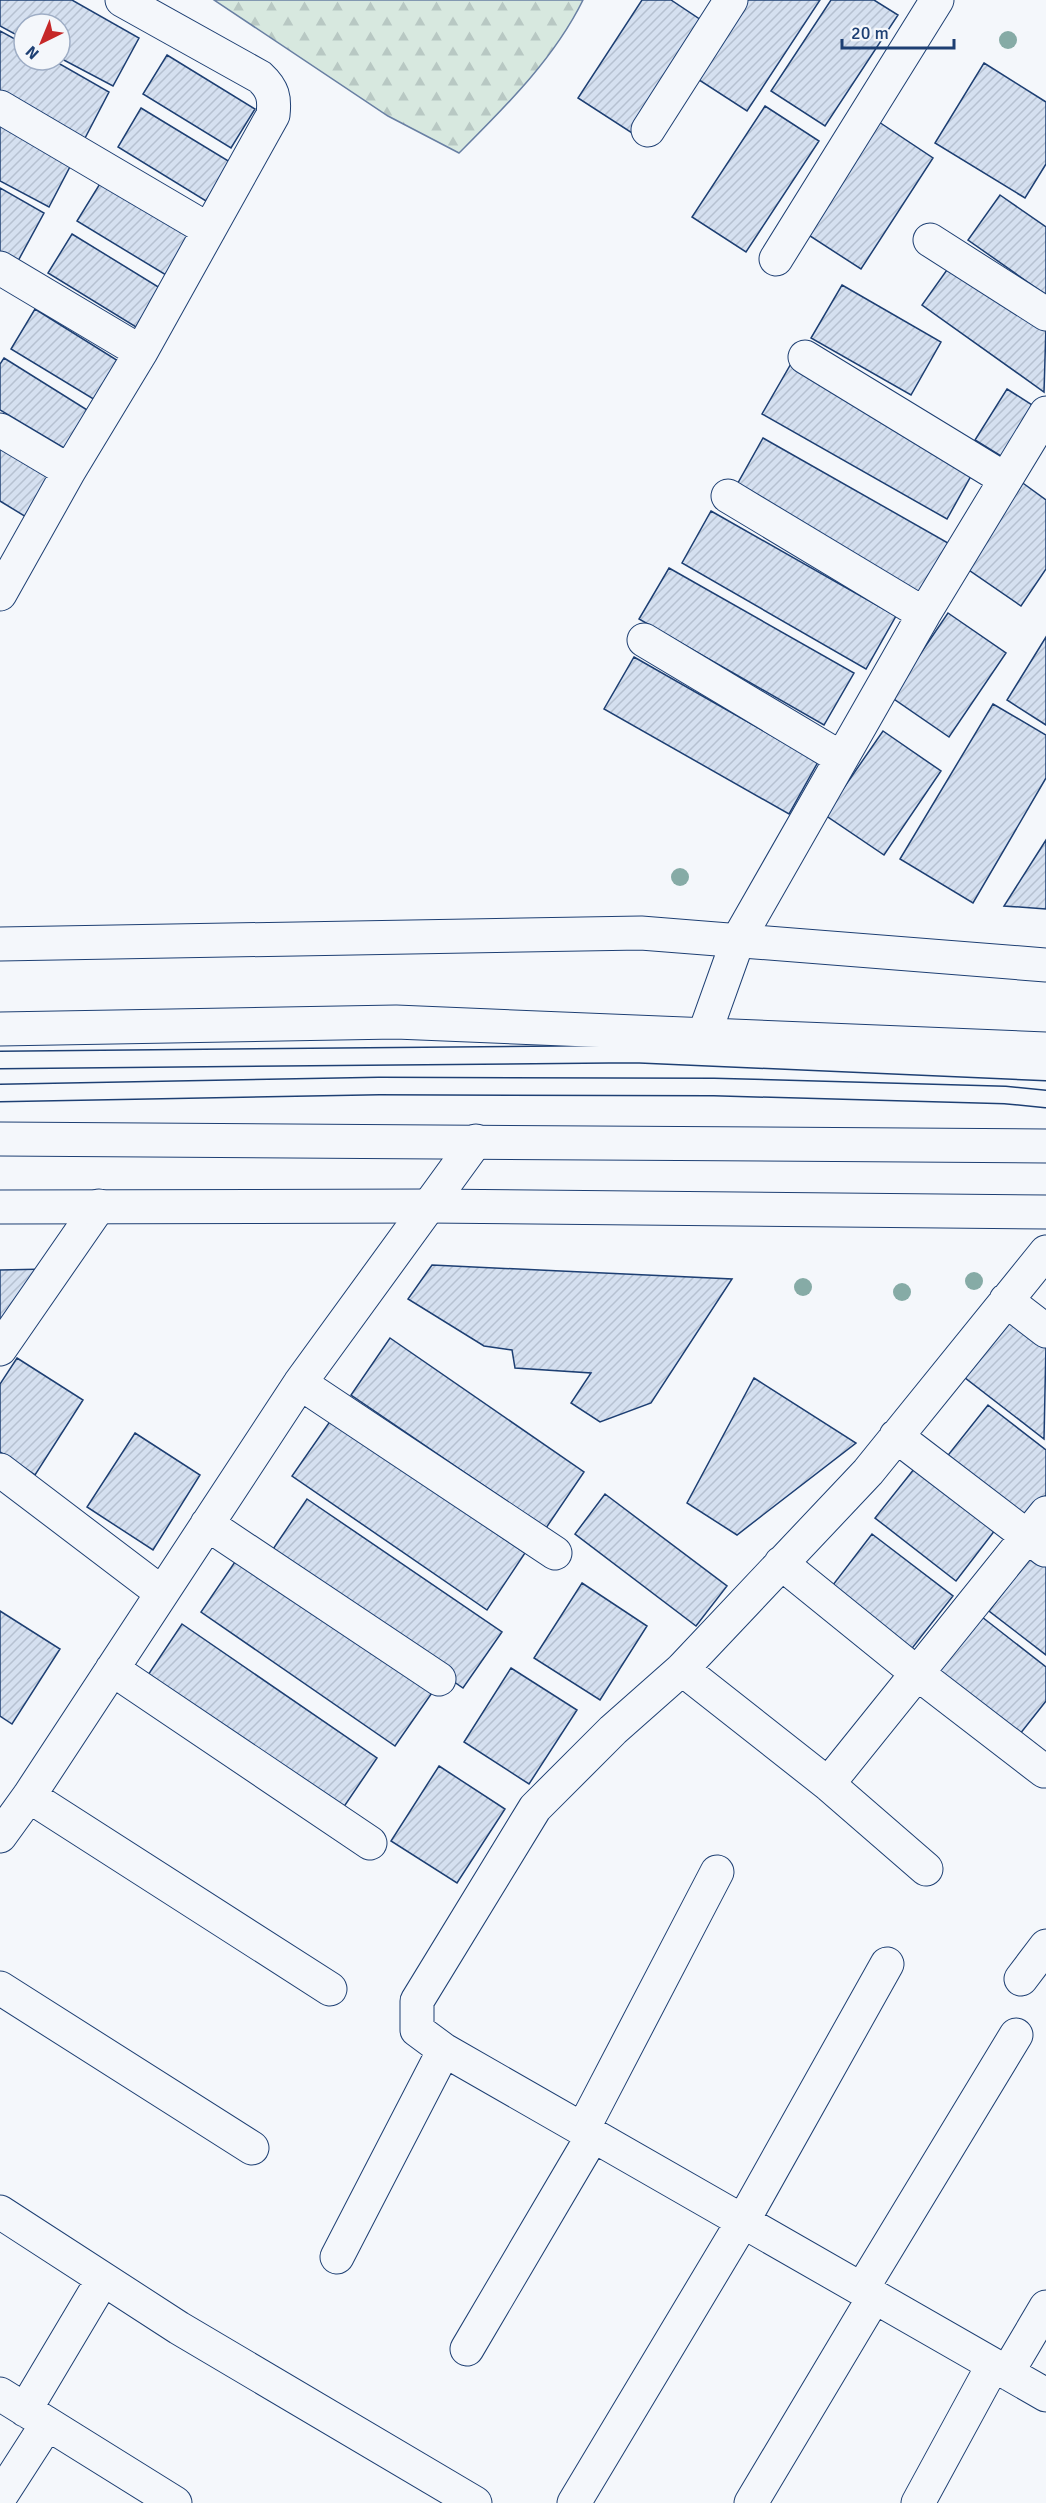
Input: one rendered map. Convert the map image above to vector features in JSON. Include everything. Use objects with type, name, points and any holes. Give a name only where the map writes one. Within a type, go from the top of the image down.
[{"type":"street","points":[[2,586],[141,352],[273,115],[275,99],[269,86],[260,77],[122,0]]},
{"type":"street","points":[[648,130],[731,0]]},
{"type":"street","points":[[776,259],[937,0]]},
{"type":"street","points":[[0,107],[209,230]]},
{"type":"street","points":[[930,240],[1046,314]]},
{"type":"street","points":[[0,268],[141,352]]},
{"type":"street","points":[[805,357],[1005,479]]},
{"type":"street","points":[[704,1035],[738,940],[924,614],[1046,413]]},
{"type":"street","points":[[0,430],[69,471]]},
{"type":"street","points":[[728,496],[924,614]]},
{"type":"street","points":[[644,640],[841,758]]},
{"type":"street","points":[[0,944],[641,933],[1046,965]]},
{"type":"street","points":[[0,1029],[396,1022],[1046,1049]]},
{"type":"street","points":[[0,1139],[1046,1146]]},
{"type":"street","points":[[0,1836],[29,1796],[300,1383],[476,1141]]},
{"type":"street","points":[[0,1349],[99,1206]]},
{"type":"street","points":[[0,1208],[427,1206],[1046,1212]]},
{"type":"street","points":[[1046,1252],[868,1472],[682,1668],[613,1730],[535,1808],[417,2001],[417,2030],[444,2050],[1046,2395]]},
{"type":"street","points":[[1006,1300],[1046,1331]]},
{"type":"street","points":[[300,1383],[555,1553]]},
{"type":"street","points":[[828,1784],[918,1674],[1040,1534],[896,1436]]},
{"type":"street","points":[[0,1470],[162,1593]]},
{"type":"street","points":[[207,1524],[439,1679]]},
{"type":"street","points":[[781,1563],[918,1674],[1044,1771]]},
{"type":"street","points":[[682,1668],[828,1784],[926,1869]]},
{"type":"street","points":[[112,1669],[370,1843]]},
{"type":"street","points":[[29,1796],[330,1989]]},
{"type":"street","points":[[467,2349],[588,2132],[717,1872]]},
{"type":"street","points":[[1021,1979],[1046,1946]]},
{"type":"street","points":[[574,2503],[743,2221],[887,1964]]},
{"type":"street","points":[[0,1988],[252,2148]]},
{"type":"street","points":[[751,2503],[1016,2035]]},
{"type":"street","points":[[337,2258],[444,2050]]},
{"type":"street","points":[[0,2212],[179,2328],[475,2503]]},
{"type":"street","points":[[0,2497],[24,2409],[103,2279]]},
{"type":"street","points":[[918,2503],[1000,2369],[1046,2307]]},
{"type":"street","points":[[24,2409],[175,2503]]},
{"type":"lane","points":[[0,1060],[634,1053],[1046,1072]]},
{"type":"lane","points":[[0,1093],[379,1086],[702,1086],[1005,1095],[1046,1099]]},
{"type":"green space","points":[[214,0],[583,0],[571,22],[543,62],[511,100],[459,153],[388,116]]},
{"type":"building","points":[[0,0],[72,0],[139,38],[113,86],[72,64],[72,12],[12,12],[12,32],[0,26]]},
{"type":"building","points":[[642,0],[671,0],[704,22],[632,133],[578,98]]},
{"type":"building","points":[[743,0],[820,0],[747,111],[693,76]]},
{"type":"building","points":[[831,0],[874,0],[898,15],[825,126],[771,91]]},
{"type":"building","points":[[0,31],[12,38],[12,72],[72,71],[109,92],[84,140],[0,96]]},
{"type":"building","points":[[167,55],[255,109],[231,148],[143,94]]},
{"type":"building","points":[[984,63],[1046,102],[1046,164],[1025,198],[935,143]]},
{"type":"building","points":[[765,106],[819,141],[746,252],[692,217]]},
{"type":"building","points":[[141,108],[230,162],[206,201],[118,147]]},
{"type":"building","points":[[0,117],[74,159],[49,207],[0,181]]},
{"type":"building","points":[[879,122],[933,158],[861,269],[807,234]]},
{"type":"building","points":[[101,182],[189,236],[166,275],[77,221]]},
{"type":"building","points":[[0,188],[44,213],[18,261],[0,252]]},
{"type":"building","points":[[1000,195],[1046,227],[1046,295],[968,240]]},
{"type":"building","points":[[72,234],[160,288],[136,327],[48,273]]},
{"type":"building","points":[[954,260],[1046,326],[1044,392],[922,305]]},
{"type":"building","points":[[842,285],[941,342],[911,395],[811,338]]},
{"type":"building","points":[[35,309],[123,364],[100,403],[11,349]]},
{"type":"building","points":[[4,358],[92,413],[69,451],[0,410],[0,364]]},
{"type":"building","points":[[792,362],[976,467],[947,519],[762,414]]},
{"type":"building","points":[[1007,389],[1040,410],[1009,461],[975,440]]},
{"type":"building","points":[[763,438],[948,543],[918,595],[734,490]]},
{"type":"building","points":[[0,448],[54,481],[31,520],[0,501]]},
{"type":"building","points":[[1020,481],[1046,500],[1046,569],[1021,606],[963,566]]},
{"type":"building","points":[[711,511],[896,616],[866,669],[682,563]]},
{"type":"building","points":[[669,568],[854,673],[824,725],[639,619]]},
{"type":"building","points":[[948,613],[1006,653],[949,737],[891,697]]},
{"type":"building","points":[[1046,637],[1046,725],[1007,700]]},
{"type":"building","points":[[634,657],[818,762],[789,814],[604,709]]},
{"type":"building","points":[[993,704],[1046,735],[1046,778],[973,903],[900,859]]},
{"type":"building","points":[[883,731],[941,771],[884,855],[825,815]]},
{"type":"building","points":[[1046,840],[1046,909],[1004,906]]},
{"type":"building","points":[[432,1265],[732,1279],[651,1403],[600,1422],[571,1403],[591,1373],[515,1368],[512,1350],[484,1346],[408,1299]]},
{"type":"building","points":[[47,1269],[0,1330],[0,1270]]},
{"type":"building","points":[[1010,1317],[1046,1344],[1044,1439],[964,1377]]},
{"type":"building","points":[[390,1338],[584,1472],[546,1528],[351,1395]]},
{"type":"building","points":[[17,1358],[83,1400],[35,1475],[0,1452],[0,1384]]},
{"type":"building","points":[[754,1378],[856,1443],[737,1535],[687,1503]]},
{"type":"building","points":[[988,1405],[1046,1450],[1046,1495],[1022,1527],[941,1464]]},
{"type":"building","points":[[331,1420],[525,1553],[487,1610],[292,1476]]},
{"type":"building","points":[[135,1433],[200,1475],[153,1550],[87,1507]]},
{"type":"building","points":[[922,1459],[1002,1521],[956,1581],[875,1518]]},
{"type":"building","points":[[605,1494],[727,1586],[696,1626],[575,1534]]},
{"type":"building","points":[[307,1499],[502,1632],[463,1688],[269,1555]]},
{"type":"building","points":[[872,1534],[953,1596],[906,1656],[826,1594]]},
{"type":"building","points":[[1035,1551],[1046,1560],[1046,1655],[989,1611]]},
{"type":"building","points":[[239,1556],[434,1690],[395,1746],[201,1612]]},
{"type":"building","points":[[582,1583],[647,1626],[600,1700],[534,1658]]},
{"type":"building","points":[[0,1611],[60,1649],[12,1724],[0,1716]]},
{"type":"building","points":[[982,1617],[1046,1667],[1046,1701],[1016,1739],[935,1677]]},
{"type":"building","points":[[182,1624],[377,1758],[339,1814],[144,1681]]},
{"type":"building","points":[[511,1668],[577,1710],[529,1784],[464,1742]]},
{"type":"building","points":[[439,1766],[505,1809],[457,1883],[391,1841]]}]
